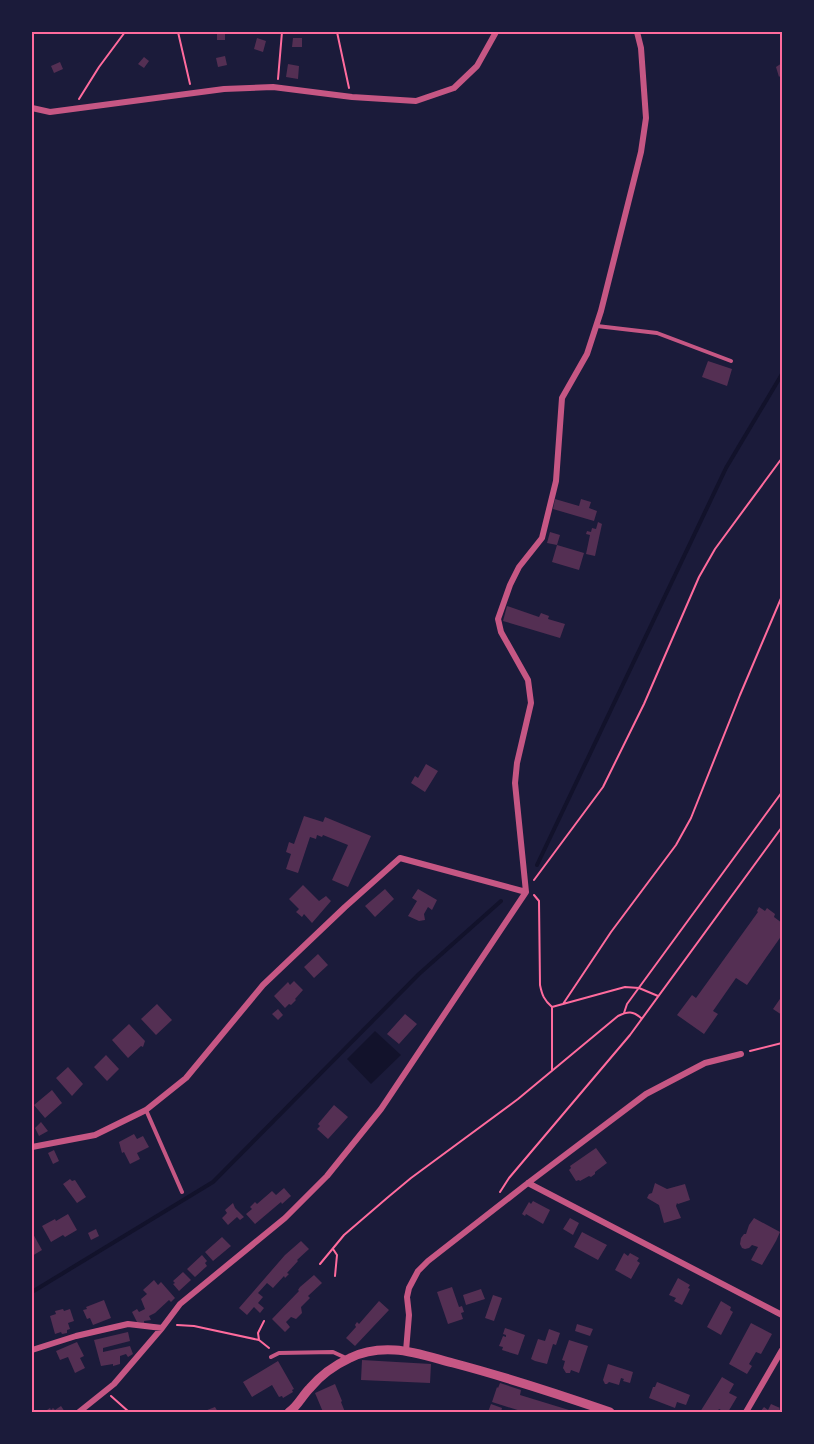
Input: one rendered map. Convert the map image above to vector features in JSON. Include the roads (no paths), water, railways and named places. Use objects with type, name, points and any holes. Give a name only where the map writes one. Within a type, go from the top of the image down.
[{"type":"street","points":[[32,108],[50,112],[224,89],[277,88],[352,97],[416,101],[454,88],[477,66],[496,32]]},
{"type":"street","points":[[79,1413],[114,1384],[180,1304],[285,1218],[327,1176],[381,1109],[526,892],[515,783],[517,763],[531,703],[528,680],[501,632],[498,619],[519,567],[542,538],[556,481],[562,398],[587,354],[601,311],[643,140],[646,118],[641,48],[637,32]]},
{"type":"street","points":[[32,1147],[95,1135],[146,1110],[186,1078],[263,985],[400,858],[526,892]]},
{"type":"street","points":[[406,1351],[409,1288],[418,1271],[428,1261],[646,1094],[705,1063],[741,1054]]},
{"type":"street","points":[[528,1183],[783,1316]]},
{"type":"street","points":[[32,1350],[76,1336],[128,1324],[162,1328]]},
{"type":"street","points":[[289,1413],[322,1376],[348,1359],[383,1349],[406,1351],[477,1369],[591,1409],[610,1413]]},
{"type":"street","points":[[746,1413],[783,1350]]},
{"type":"lane","points":[[596,326],[657,333],[731,361]]},
{"type":"lane","points":[[146,1110],[182,1192]]},
{"type":"lane","points":[[271,1357],[279,1353],[333,1352],[348,1359]]},
{"type":"waterway","points":[[537,865],[726,468],[782,374]]},
{"type":"waterway","points":[[32,1292],[213,1182],[419,974],[501,901]]}]
